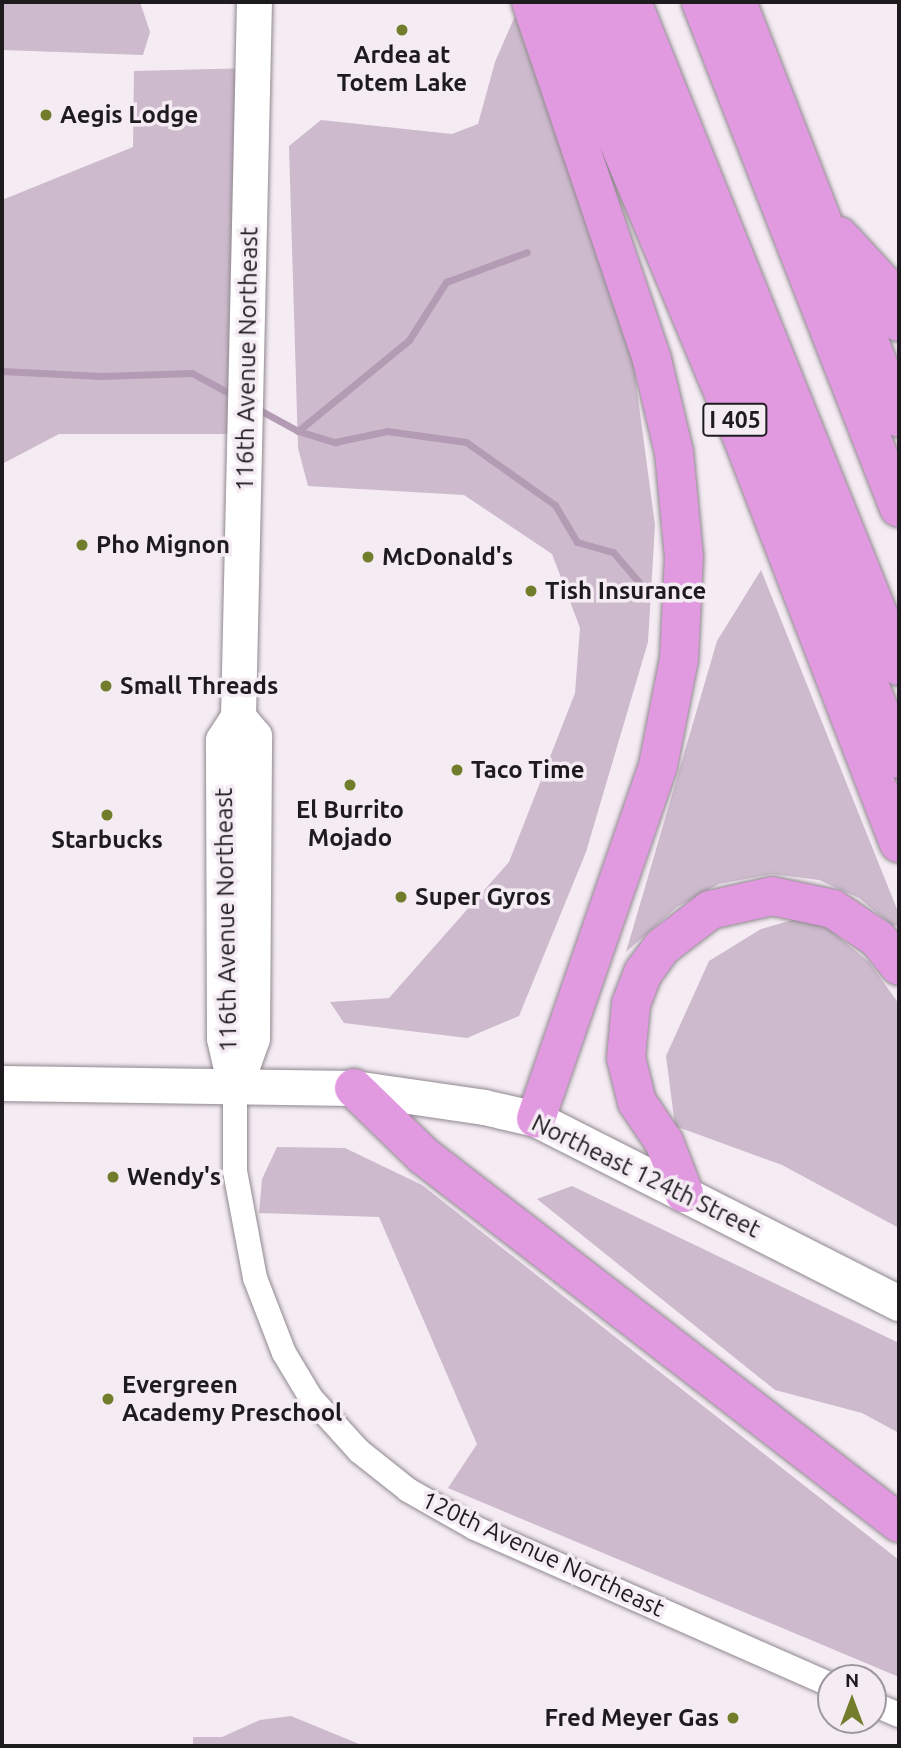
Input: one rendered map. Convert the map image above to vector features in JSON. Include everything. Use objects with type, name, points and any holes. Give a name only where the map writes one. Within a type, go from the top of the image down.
[{"type":"highway","points":[[531,2],[652,360],[674,452],[684,557],[679,659],[658,766],[536,1119]]},
{"type":"highway","name":"I 405","points":[[560,2],[739,429],[899,843]]},
{"type":"highway","name":"I 405","points":[[596,2],[899,759]]},
{"type":"highway","points":[[632,2],[899,666]]},
{"type":"highway","points":[[661,2],[899,606]]},
{"type":"highway","points":[[701,2],[899,508]]},
{"type":"highway","points":[[737,2],[825,220],[899,418]]},
{"type":"highway","points":[[825,220],[884,285],[899,322]]},
{"type":"highway","points":[[684,1192],[664,1142],[638,1102],[626,1058],[631,1004],[643,973],[662,947],[710,910],[772,896],[834,909],[878,939],[899,966]]},
{"type":"highway","points":[[354,1088],[424,1156],[899,1523]]},
{"type":"street","name":"116th Avenue Northeast","points":[[235,1086],[224,1038],[223,740],[238,717],[254,2]]},
{"type":"street","name":"Northeast 124th Street","points":[[2,1083],[354,1088],[426,1095],[536,1119],[899,1303]]},
{"type":"street","name":"120th Avenue Northeast","points":[[235,1086],[236,1171],[255,1278],[284,1353],[311,1398],[359,1451],[408,1490],[475,1528],[817,1679]]},
{"type":"shaded area","points":[[2,2],[140,2],[150,32],[143,55],[2,50]]},
{"type":"shaded area","points":[[515,16],[632,353],[655,525],[648,642],[586,852],[519,1016],[467,1038],[344,1023],[330,1002],[389,998],[509,862],[575,693],[580,628],[552,554],[464,495],[308,486],[298,448],[289,146],[321,120],[452,134],[478,124],[495,62]]},
{"type":"shaded area","points":[[253,68],[246,434],[59,434],[2,464],[2,200],[133,147],[134,71]]},
{"type":"shaded area","points":[[761,570],[899,914],[899,925],[893,926],[859,898],[819,880],[772,874],[719,884],[677,907],[626,952],[717,641]]},
{"type":"shaded area","points":[[803,917],[830,930],[869,962],[899,1004],[899,1228],[782,1165],[675,1126],[666,1056],[709,961],[761,929]]},
{"type":"shaded area","points":[[277,1147],[345,1148],[422,1185],[899,1560],[899,1677],[887,1672],[887,1664],[868,1664],[448,1488],[477,1444],[379,1217],[259,1213],[262,1179]]},
{"type":"shaded area","points":[[572,1186],[899,1343],[899,1433],[862,1413],[775,1390],[537,1199]]},
{"type":"shaded area","points":[[291,1716],[364,1746],[193,1746],[193,1737],[222,1737],[260,1720]]},
{"type":"waterway","points":[[298,431],[409,340],[446,282],[527,252]]},
{"type":"waterway","points":[[2,371],[101,376],[192,373],[236,397]]},
{"type":"waterway","points":[[256,408],[298,431],[335,442],[387,431],[466,442],[555,505],[577,542],[613,552],[644,588]]},
{"type":"place","name":"Ardea at Totem Lake","points":[[402,30]]},
{"type":"place","name":"Aegis Lodge","points":[[46,115]]},
{"type":"place","name":"Pho Mignon","points":[[82,545]]},
{"type":"place","name":"McDonald's","points":[[368,557]]},
{"type":"place","name":"Tish Insurance","points":[[531,591]]},
{"type":"place","name":"Small Threads","points":[[106,686]]},
{"type":"place","name":"Taco Time","points":[[457,770]]},
{"type":"place","name":"El Burrito Mojado","points":[[350,785]]},
{"type":"place","name":"Starbucks","points":[[107,815]]},
{"type":"place","name":"Super Gyros","points":[[401,897]]},
{"type":"place","name":"Wendy's","points":[[113,1177]]},
{"type":"place","name":"Evergreen Academy Preschool","points":[[108,1399]]},
{"type":"place","name":"Fred Meyer Gas","points":[[733,1718]]}]
